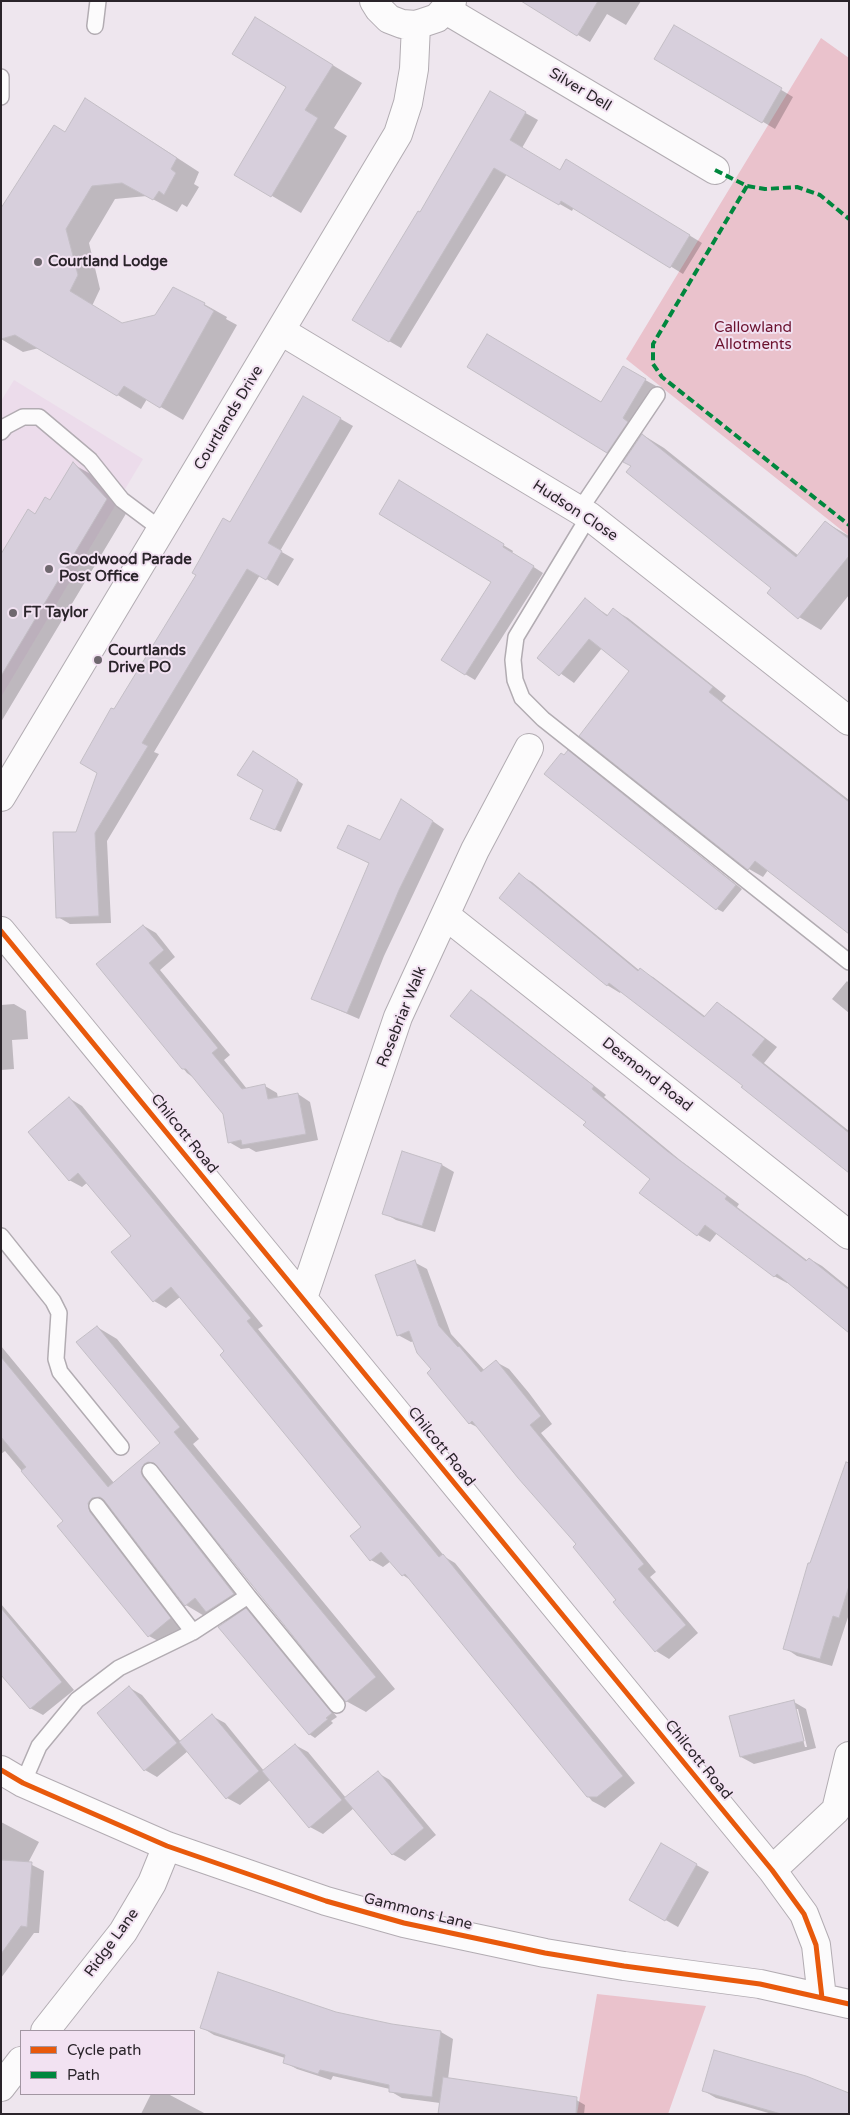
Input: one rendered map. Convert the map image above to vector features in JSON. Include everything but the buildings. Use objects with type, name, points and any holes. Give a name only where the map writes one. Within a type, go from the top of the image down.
[{"type":"street","points":[[374,1],[389,19],[402,24],[416,25],[427,23],[437,18],[449,6]]},
{"type":"street","name":"Silver Dell","points":[[449,6],[715,170]]},
{"type":"street","name":"Courtlands Drive","points":[[1,797],[398,134],[408,103],[414,69],[416,25]]},
{"type":"street","name":"Hudson Close","points":[[281,332],[584,514],[637,552],[849,721]]},
{"type":"street","name":"Rosebriar Walk","points":[[303,1298],[398,1017],[475,850],[529,748]]},
{"type":"street","name":"Desmond Road","points":[[445,916],[849,1235]]},
{"type":"street","name":"Chilcott Road","points":[[1,931],[772,1870],[804,1914],[816,1945],[822,1998]]},
{"type":"street","points":[[772,1870],[836,1810],[849,1756]]},
{"type":"street","name":"Gammons Lane","points":[[12,1777],[167,1846],[326,1901],[404,1923],[546,1953],[624,1966],[760,1984],[849,2004]]},
{"type":"street","name":"Ridge Lane","points":[[46,2030],[123,1932],[148,1890],[167,1846]]},
{"type":"street","points":[[1,2087],[20,2062]]},
{"type":"lane","points":[[95,26],[98,1]]},
{"type":"lane","points":[[1,77],[1,97]]},
{"type":"lane","points":[[657,395],[584,514],[516,637],[513,660],[515,680],[522,698],[543,719],[849,962]]},
{"type":"lane","points":[[1,432],[6,426],[23,417],[39,417],[90,460],[122,500],[162,530]]},
{"type":"lane","points":[[1,1236],[53,1301],[59,1313],[56,1359],[60,1372],[121,1447]]},
{"type":"lane","points":[[150,1471],[337,1705]]},
{"type":"lane","points":[[97,1506],[193,1632]]},
{"type":"lane","points":[[12,1777],[78,1700],[119,1668],[193,1632],[248,1596]]},
{"type":"shaded area","points":[[14,380],[143,459],[1,697],[1,401]]},
{"type":"green space","name":"Callowland Allotments","points":[[821,38],[849,58],[849,536],[626,359]]},
{"type":"green space","points":[[597,1994],[706,2006],[668,2114],[577,2114]]},
{"type":"marked path","points":[[715,170],[747,186],[765,189],[797,187],[820,195],[849,219]]},
{"type":"marked path","points":[[747,186],[653,344],[653,364],[662,377],[849,525]]},
{"type":"cycle path","points":[[1,931],[772,1870],[804,1914],[816,1945],[822,1998]]},
{"type":"cycle path","points":[[1,1770],[23,1783],[167,1846],[326,1901],[404,1923],[545,1953],[624,1966],[760,1984],[849,2004]]},
{"type":"place","name":"Courtland Lodge","points":[[38,262]]},
{"type":"place","name":"Goodwood Parade Post Office","points":[[49,569]]},
{"type":"place","name":"FT Taylor","points":[[13,613]]},
{"type":"place","name":"Courtlands Drive PO","points":[[98,660]]}]
